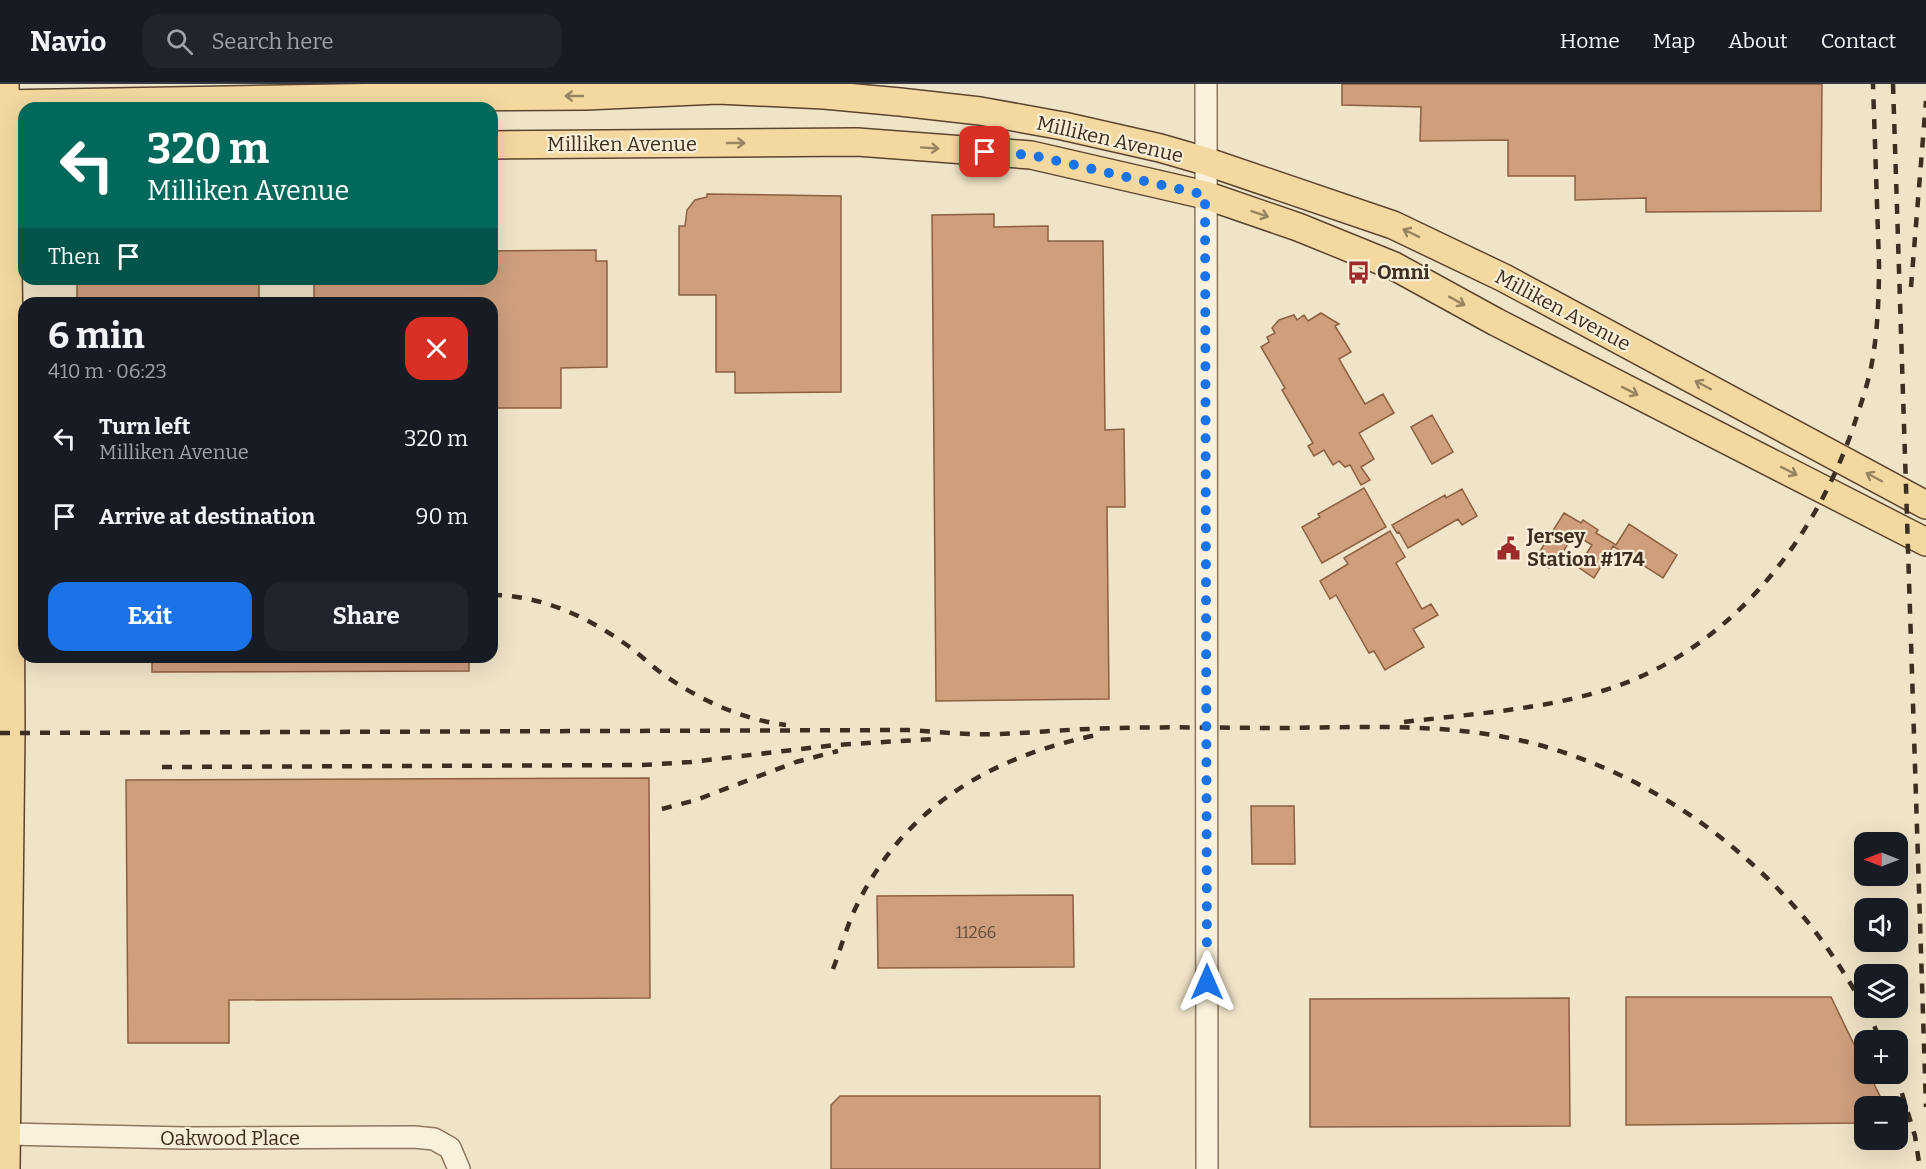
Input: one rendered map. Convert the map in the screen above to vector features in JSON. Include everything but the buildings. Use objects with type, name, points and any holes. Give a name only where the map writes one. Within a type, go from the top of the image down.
[{"type":"main road","name":"Milliken Avenue","points":[[3,97],[586,96],[718,90],[900,102],[980,111],[1063,126],[1205,161],[1393,225],[1504,278],[1926,505]]},
{"type":"main road","points":[[3,97],[9,149],[11,725],[6,1169]]},
{"type":"main road","name":"Milliken Avenue","points":[[498,145],[869,143],[1031,155],[1205,195],[1298,227],[1394,266],[1496,322],[1926,542]]},
{"type":"street","points":[[1206,84],[1207,1169]]},
{"type":"street","name":"Oakwood Place","points":[[7,1134],[185,1138],[414,1137],[434,1139],[450,1148],[459,1169]]},
{"type":"railway","points":[[1404,722],[1553,703],[1602,691],[1647,674],[1688,651],[1726,622],[1760,589],[1789,552],[1815,512],[1837,469],[1860,407],[1873,359],[1879,264],[1873,84]]},
{"type":"railway","points":[[1893,84],[1926,1107]]},
{"type":"railway","points":[[1911,287],[1926,101]]},
{"type":"railway","points":[[498,595],[544,603],[578,616],[630,647],[661,673],[694,694],[739,714],[786,725]]},
{"type":"railway","points":[[0,733],[908,730],[1010,734],[1078,729],[1366,727],[1473,732],[1543,746],[1585,760],[1665,799],[1702,824],[1738,851],[1801,914],[1834,958],[1854,990]]},
{"type":"railway","points":[[833,969],[853,913],[877,870],[900,840],[927,813],[956,791],[1022,756],[1097,735]]},
{"type":"railway","points":[[162,767],[642,765],[691,762],[835,745],[934,739]]},
{"type":"railway","points":[[662,809],[696,800],[796,762],[838,751]]},
{"type":"railway","points":[[1871,1018],[1876,1030]]},
{"type":"railway","points":[[1899,1084],[1915,1136],[1920,1169]]},
{"type":"place","name":"Omni","points":[[1359,272]]},
{"type":"place","name":"Jersey Station #174","points":[[1509,548]]},
{"type":"route","points":[[985,152],[1031,155],[1205,195],[1207,982]]}]
